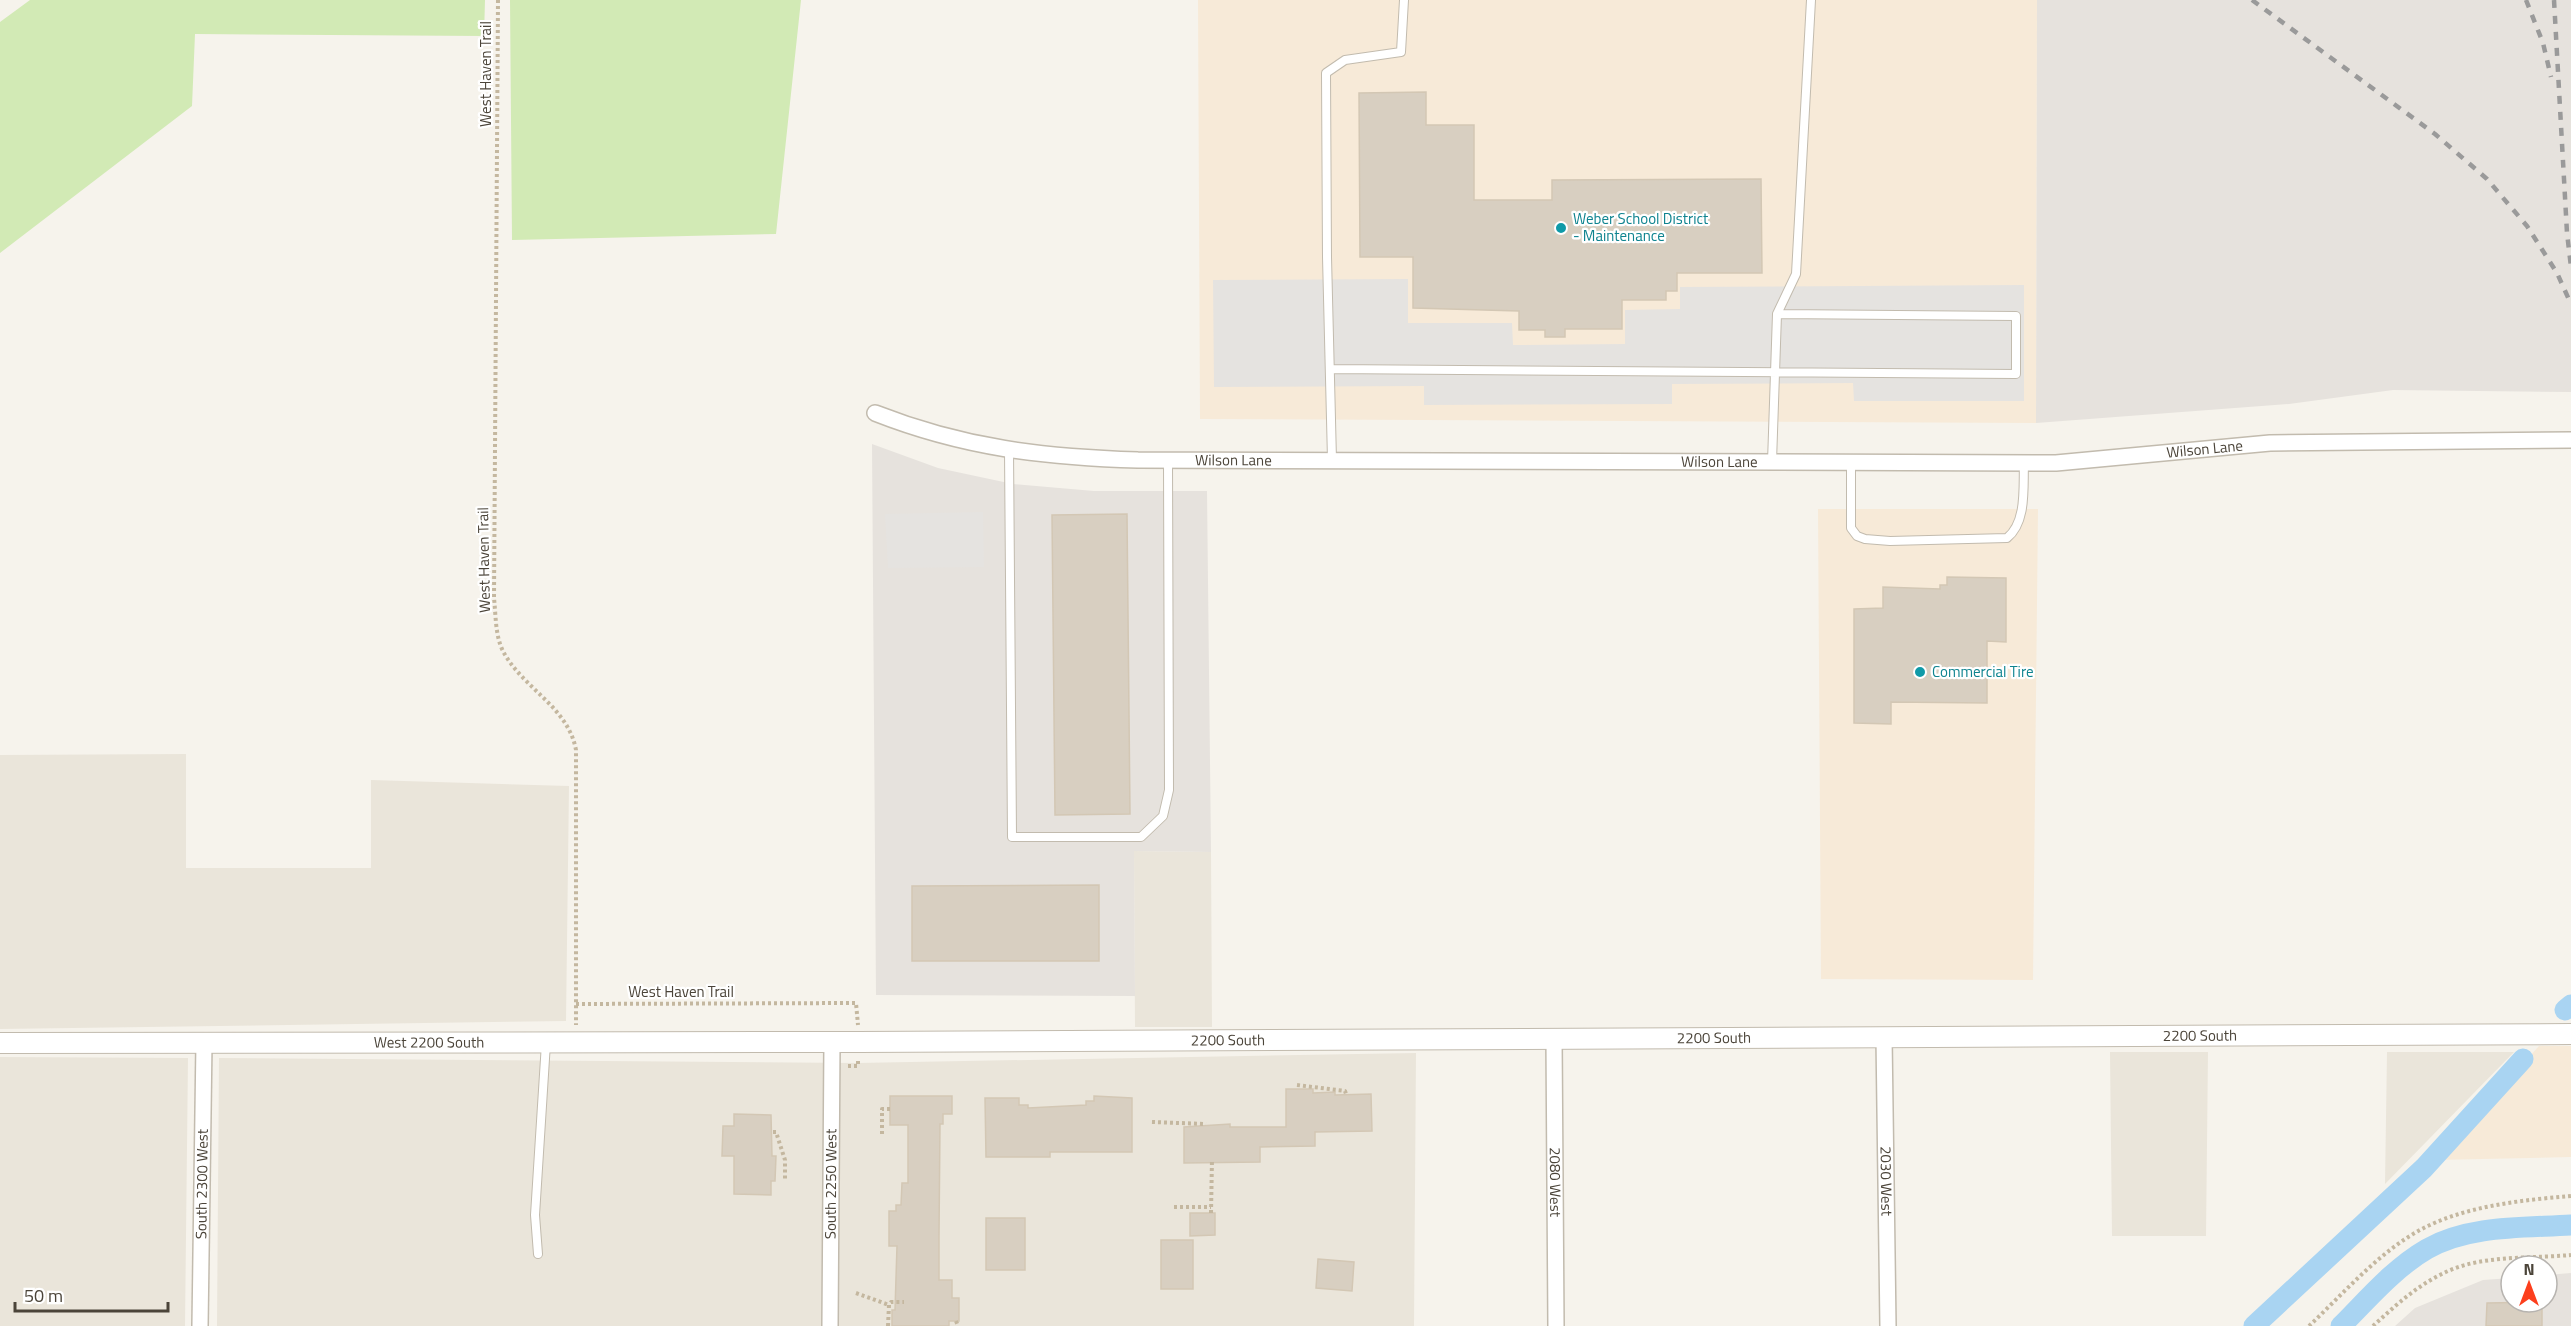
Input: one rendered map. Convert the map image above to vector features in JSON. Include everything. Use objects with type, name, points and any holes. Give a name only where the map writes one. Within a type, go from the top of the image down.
[{"type":"street","name":"Wilson Lane","points":[[875,413],[907,426],[1009,450],[1054,457],[1168,460],[2024,464],[2270,444],[2571,440]]},
{"type":"street","name":"2200 South","points":[[858,1035],[1554,1038],[2571,1034]]},
{"type":"street","name":"West 2200 South","points":[[0,1043],[832,1042],[858,1035]]},
{"type":"street","name":"2030 West","points":[[1884,1037],[1888,1326]]},
{"type":"street","name":"2080 West","points":[[1554,1038],[1556,1326]]},
{"type":"street","name":"South 2300 West","points":[[200,1326],[204,1042]]},
{"type":"street","name":"South 2250 West","points":[[830,1326],[832,1042]]},
{"type":"lane","points":[[1332,460],[1326,74],[1345,60],[1401,52],[1404,0]]},
{"type":"lane","points":[[1772,462],[1777,315],[1796,274],[1811,0]]},
{"type":"lane","points":[[1330,369],[2016,374],[2016,316],[1777,315]]},
{"type":"lane","points":[[1009,450],[1011,837],[1141,837],[1163,816],[1169,790],[1168,460]]},
{"type":"lane","points":[[1851,462],[1851,528],[1857,536],[1864,539],[1890,541],[2007,538],[2016,531],[2021,515],[2024,464]]},
{"type":"lane","points":[[538,1254],[535,1215],[547,1042]]},
{"type":"path","name":"West Haven Trail","points":[[498,0],[494,598],[497,632],[504,653],[528,684],[561,714],[573,734],[576,750],[576,1004],[856,1003],[858,1035]]},
{"type":"path","points":[[1297,1086],[1345,1091],[1346,1094]]},
{"type":"path","points":[[882,1134],[882,1109],[890,1109]]},
{"type":"path","points":[[1152,1122],[1206,1124]]},
{"type":"path","points":[[773,1132],[777,1132],[785,1160],[785,1180]]},
{"type":"path","points":[[1211,1214],[1212,1159]]},
{"type":"path","points":[[2309,1326],[2392,1250],[2420,1230],[2448,1218],[2482,1209],[2535,1199],[2571,1196]]},
{"type":"path","points":[[1174,1207],[1211,1207]]},
{"type":"path","points":[[2373,1326],[2405,1297],[2436,1277],[2465,1265],[2571,1255]]},
{"type":"path","points":[[856,1293],[889,1305]]},
{"type":"path","points":[[889,1305],[891,1302],[904,1302]]},
{"type":"path","points":[[888,1326],[889,1305]]},
{"type":"shaded area","points":[[1198,0],[2037,0],[2036,423],[1200,419]]},
{"type":"shaded area","points":[[2037,0],[2571,0],[2571,392],[2393,390],[2289,404],[2036,423]]},
{"type":"shaded area","points":[[1408,279],[1408,323],[1512,323],[1513,345],[1625,344],[1625,310],[1680,309],[1680,287],[2024,285],[2024,401],[1854,401],[1853,383],[1672,384],[1672,404],[1424,405],[1424,386],[1214,387],[1213,280]]},
{"type":"shaded area","points":[[872,444],[938,468],[1013,484],[1094,491],[1207,491],[1211,852],[1134,851],[1135,996],[876,995]]},
{"type":"shaded area","points":[[1818,509],[2038,509],[2033,980],[1821,979]]},
{"type":"shaded area","points":[[983,512],[984,567],[888,568],[885,514]]},
{"type":"shaded area","points":[[186,754],[186,868],[371,868],[371,780],[569,786],[566,1021],[0,1029],[0,755]]},
{"type":"shaded area","points":[[1134,851],[1211,852],[1212,1027],[1135,1027]]},
{"type":"shaded area","points":[[2539,1046],[2571,1046],[2571,1157],[2435,1160]]},
{"type":"shaded area","points":[[2110,1052],[2208,1052],[2206,1236],[2112,1236]]},
{"type":"shaded area","points":[[2387,1052],[2514,1052],[2385,1184]]},
{"type":"shaded area","points":[[1416,1053],[1414,1326],[217,1326],[219,1058],[857,1063]]},
{"type":"shaded area","points":[[0,1057],[188,1058],[185,1326],[0,1326]]},
{"type":"shaded area","points":[[2571,1273],[2571,1326],[2395,1326],[2415,1308],[2483,1280],[2499,1279],[2499,1314],[2559,1314],[2559,1274]]},
{"type":"green space","points":[[30,0],[485,0],[484,36],[195,34],[192,106],[0,253],[0,22]]},
{"type":"green space","points":[[510,0],[801,0],[776,234],[512,240]]},
{"type":"building","name":"Weber School District - Maintenance","points":[[1426,92],[1426,125],[1474,125],[1474,200],[1552,200],[1552,180],[1761,179],[1762,273],[1677,273],[1677,291],[1666,291],[1666,300],[1622,300],[1622,329],[1565,329],[1565,337],[1545,337],[1545,330],[1519,330],[1519,311],[1413,308],[1413,257],[1360,257],[1359,93]]},
{"type":"building","points":[[1127,514],[1130,814],[1055,815],[1052,515]]},
{"type":"building","name":"Commercial Tire","points":[[1947,577],[2006,578],[2006,642],[1987,641],[1987,703],[1891,702],[1891,724],[1854,723],[1854,609],[1883,608],[1883,587],[1940,589],[1940,585],[1947,585]]},
{"type":"building","points":[[1099,885],[1099,961],[912,961],[912,886]]},
{"type":"building","points":[[1286,1089],[1313,1089],[1313,1093],[1335,1092],[1335,1095],[1371,1094],[1372,1131],[1315,1132],[1315,1146],[1260,1147],[1260,1162],[1184,1163],[1184,1127],[1230,1124],[1230,1127],[1286,1127]]},
{"type":"building","points":[[890,1096],[952,1096],[952,1114],[943,1114],[943,1124],[940,1124],[939,1280],[952,1280],[952,1298],[959,1298],[959,1321],[949,1321],[949,1326],[892,1326],[892,1310],[895,1310],[897,1246],[889,1246],[889,1211],[896,1211],[896,1205],[901,1205],[902,1183],[908,1183],[908,1125],[890,1125]]},
{"type":"building","points":[[1094,1096],[1132,1098],[1132,1152],[1050,1152],[1050,1157],[986,1157],[985,1098],[1019,1098],[1019,1105],[1028,1105],[1028,1108],[1086,1105],[1086,1101],[1094,1101]]},
{"type":"building","points":[[734,1114],[771,1115],[772,1156],[776,1156],[775,1181],[771,1181],[771,1195],[734,1194],[734,1156],[722,1156],[723,1126],[734,1126]]},
{"type":"building","points":[[1190,1213],[1215,1213],[1215,1235],[1190,1236]]},
{"type":"building","points":[[986,1218],[1025,1218],[1025,1270],[986,1270]]},
{"type":"building","points":[[1161,1240],[1193,1240],[1193,1289],[1161,1289]]},
{"type":"building","points":[[1318,1259],[1354,1262],[1352,1291],[1316,1288]]},
{"type":"building","points":[[2487,1303],[2499,1303],[2499,1314],[2542,1314],[2542,1326],[2486,1326]]},
{"type":"waterway","points":[[2565,1010],[2571,1005]]},
{"type":"waterway","points":[[2254,1326],[2424,1168],[2523,1059]]},
{"type":"waterway","points":[[2341,1326],[2403,1265],[2443,1241],[2497,1229],[2571,1225]]},
{"type":"railway","points":[[2252,0],[2435,134],[2487,179],[2527,226],[2557,273],[2571,304]]},
{"type":"railway","points":[[2526,0],[2543,43],[2551,77]]},
{"type":"railway","points":[[2554,0],[2567,233],[2571,267]]},
{"type":"place","name":"Weber School District - Maintenance","points":[[1561,228]]},
{"type":"place","name":"Commercial Tire","points":[[1920,672]]}]
